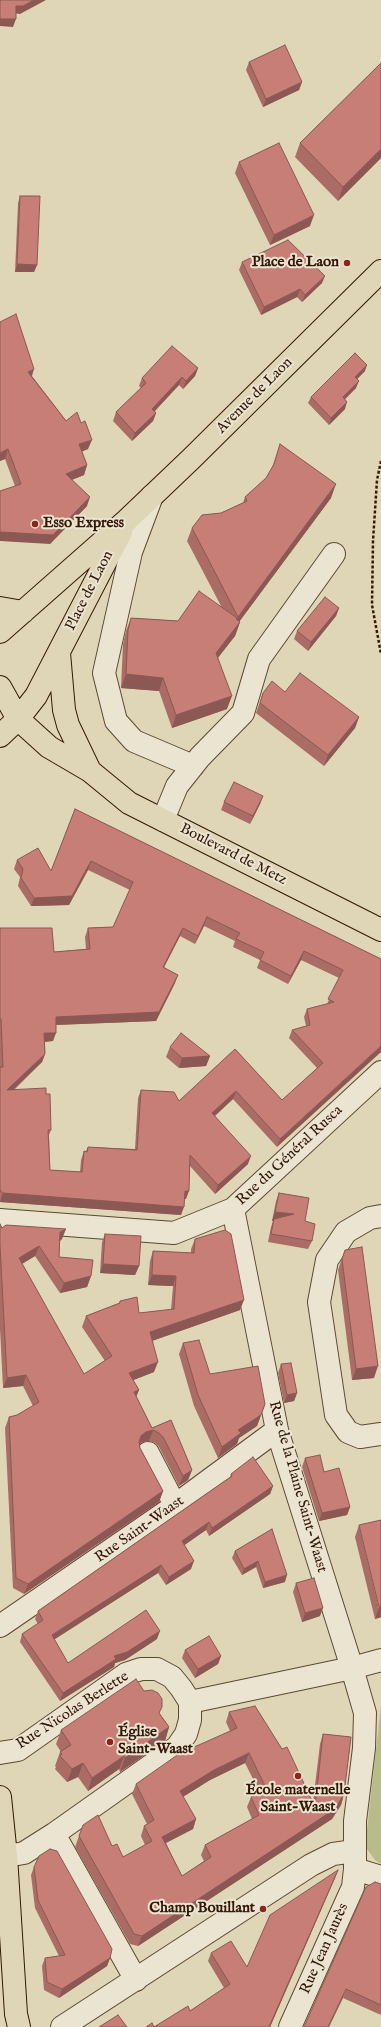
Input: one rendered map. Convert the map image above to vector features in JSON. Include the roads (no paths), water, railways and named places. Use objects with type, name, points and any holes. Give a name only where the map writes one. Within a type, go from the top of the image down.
[{"type":"main road","name":"Avenue de Laon","points":[[127,520],[381,271]]},
{"type":"main road","name":"Place de Laon","points":[[0,632],[127,520]]},
{"type":"main road","name":"Place de Laon","points":[[0,736],[18,719],[36,696],[127,520]]},
{"type":"main road","points":[[0,608],[23,612]]},
{"type":"main road","points":[[59,652],[64,710],[68,725],[90,772]]},
{"type":"main road","points":[[0,687],[18,719],[49,747],[90,772]]},
{"type":"main road","name":"Boulevard de Metz","points":[[90,772],[129,803],[381,930]]},
{"type":"main road","points":[[0,1797],[6,1856],[16,2014],[19,2027]]},
{"type":"street","points":[[152,496],[130,552],[104,672],[116,722],[134,741],[194,766]]},
{"type":"street","points":[[163,820],[177,786],[243,712],[259,659],[334,554]]},
{"type":"street","name":"Rue du Général Rusca","points":[[0,1220],[174,1233],[233,1209],[381,1072]]},
{"type":"street","name":"Rue de la Plaine Saint-Waast","points":[[233,1209],[277,1430],[365,1713],[364,1748],[355,1821],[354,1860]]},
{"type":"street","points":[[381,1216],[370,1218],[346,1232],[327,1260],[319,1302],[336,1415],[348,1432],[360,1437],[381,1434]]},
{"type":"street","name":"Rue Saint-Waast","points":[[0,1626],[175,1505],[277,1430]]},
{"type":"street","points":[[148,1453],[175,1505]]},
{"type":"street","points":[[6,1856],[24,1852],[54,1834],[177,1748],[186,1734],[190,1720],[190,1702],[352,1668],[381,1660]]},
{"type":"street","name":"Rue Nicolas Berlette","points":[[0,1753],[18,1750],[126,1674],[142,1669],[157,1669],[172,1678],[190,1702]]},
{"type":"street","points":[[54,1834],[136,1980]]},
{"type":"street","points":[[62,2027],[311,1865],[333,1854],[354,1860],[381,1877]]},
{"type":"street","name":"Rue Jean Jaurès","points":[[290,2027],[352,1887],[354,1860]]},
{"type":"place","name":"Place de Laon","points":[[347,263]]},
{"type":"place","name":"Esso Express","points":[[35,524]]},
{"type":"place","name":"Église Saint-Waast","points":[[110,1742]]},
{"type":"place","name":"École maternelle Saint-Waast","points":[[298,1776]]},
{"type":"place","name":"Champ Bouillant","points":[[263,1909]]}]
